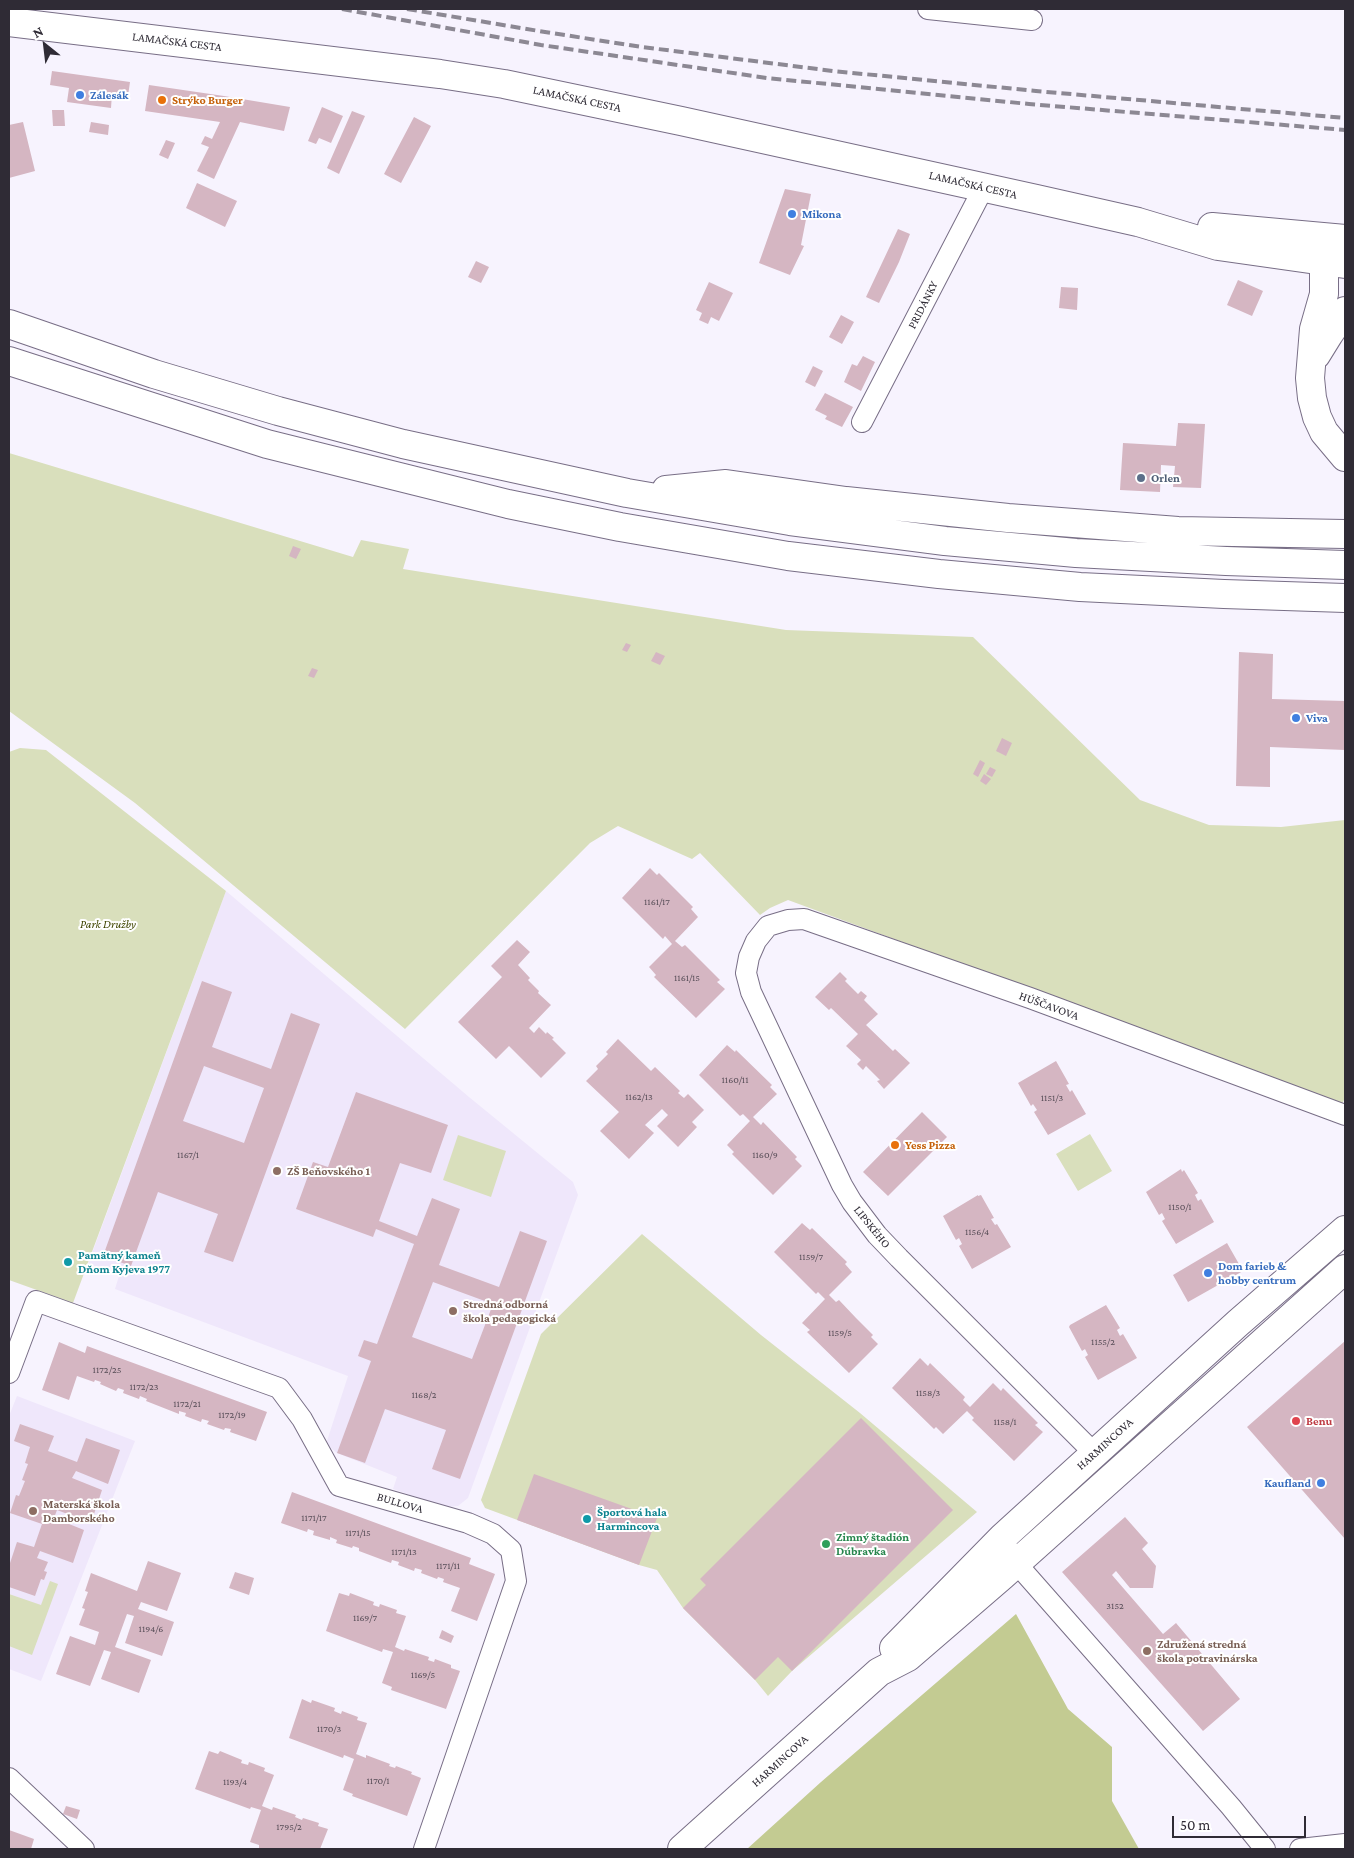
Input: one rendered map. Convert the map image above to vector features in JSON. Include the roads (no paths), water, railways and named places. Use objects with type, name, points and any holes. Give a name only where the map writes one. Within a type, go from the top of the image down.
[{"type":"main road","name":"LAMAČSKÁ CESTA","points":[[9,22],[440,74],[504,84],[984,187],[1138,222],[1218,246],[1334,263]]},
{"type":"main road","name":"LAMAČSKÁ CESTA","points":[[1138,222],[1186,224],[1345,239]]},
{"type":"main road","points":[[1298,235],[1334,263],[1324,290],[1314,329],[1310,387],[1317,416],[1324,432],[1345,457]]},
{"type":"main road","points":[[1311,365],[1345,311]]},
{"type":"main road","points":[[9,324],[154,374],[278,411],[403,444],[627,493],[790,521],[945,541],[1076,554],[1345,565]]},
{"type":"main road","points":[[12,363],[267,444],[508,504],[620,527],[788,556],[939,574],[1080,587],[1345,598]]},
{"type":"main road","points":[[627,493],[726,484],[846,501],[1008,518],[1178,531],[1345,534]]},
{"type":"main road","name":"HARMINCOVA","points":[[879,1672],[896,1645],[1004,1537],[1238,1323],[1345,1230]]},
{"type":"main road","name":"HARMINCOVA","points":[[682,1849],[879,1672],[908,1657],[1345,1269]]},
{"type":"street","points":[[928,9],[1032,20]]},
{"type":"street","name":"PRIDÁNKY","points":[[862,422],[984,187]]},
{"type":"street","name":"HÚŠČAVOVA","points":[[756,940],[768,926],[788,920],[804,920],[1030,998],[1345,1115]]},
{"type":"street","name":"LIPSKÉHO","points":[[756,940],[749,957],[746,973],[751,992],[842,1185],[852,1202],[877,1235],[899,1258],[1095,1454]]},
{"type":"street","name":"BULLOVA","points":[[9,1373],[36,1301],[279,1388],[302,1419],[339,1486],[468,1523],[493,1534],[510,1550],[516,1581],[424,1849]]},
{"type":"street","points":[[1004,1537],[1016,1562],[1225,1800],[1265,1849]]},
{"type":"street","points":[[9,1778],[84,1849]]},
{"type":"street","points":[[1300,1849],[1345,1844]]},
{"type":"railway","points":[[342,9],[541,45],[767,78],[1029,104],[1345,130]]},
{"type":"railway","points":[[407,9],[642,47],[833,71],[1345,118]]},
{"type":"place","name":"Zálesák","points":[[80,95]]},
{"type":"place","name":"Strýko Burger","points":[[162,100]]},
{"type":"place","name":"Mikona","points":[[792,214]]},
{"type":"place","name":"Orlen","points":[[1141,478]]},
{"type":"place","name":"Viva","points":[[1296,718]]},
{"type":"place","name":"Yess Pizza","points":[[895,1145]]},
{"type":"place","name":"ZŠ Beňovského 1","points":[[277,1171]]},
{"type":"place","name":"Pamätný kameň Dňom Kyjeva 1977","points":[[68,1262]]},
{"type":"place","name":"Dom farieb & hobby centrum","points":[[1208,1273]]},
{"type":"place","name":"Stredná odborná škola pedagogická","points":[[453,1311]]},
{"type":"place","name":"Benu","points":[[1296,1421]]},
{"type":"place","name":"Kaufland","points":[[1321,1483]]},
{"type":"place","name":"Materská škola Damborského","points":[[33,1511]]},
{"type":"place","name":"Športová hala Harmincova","points":[[587,1519]]},
{"type":"place","name":"Zimný štadión Dúbravka","points":[[826,1544]]},
{"type":"place","name":"Združená stredná škola potravinárska","points":[[1147,1651]]},
{"type":"park label","name":"Park Družby","points":[[108,924]]}]
